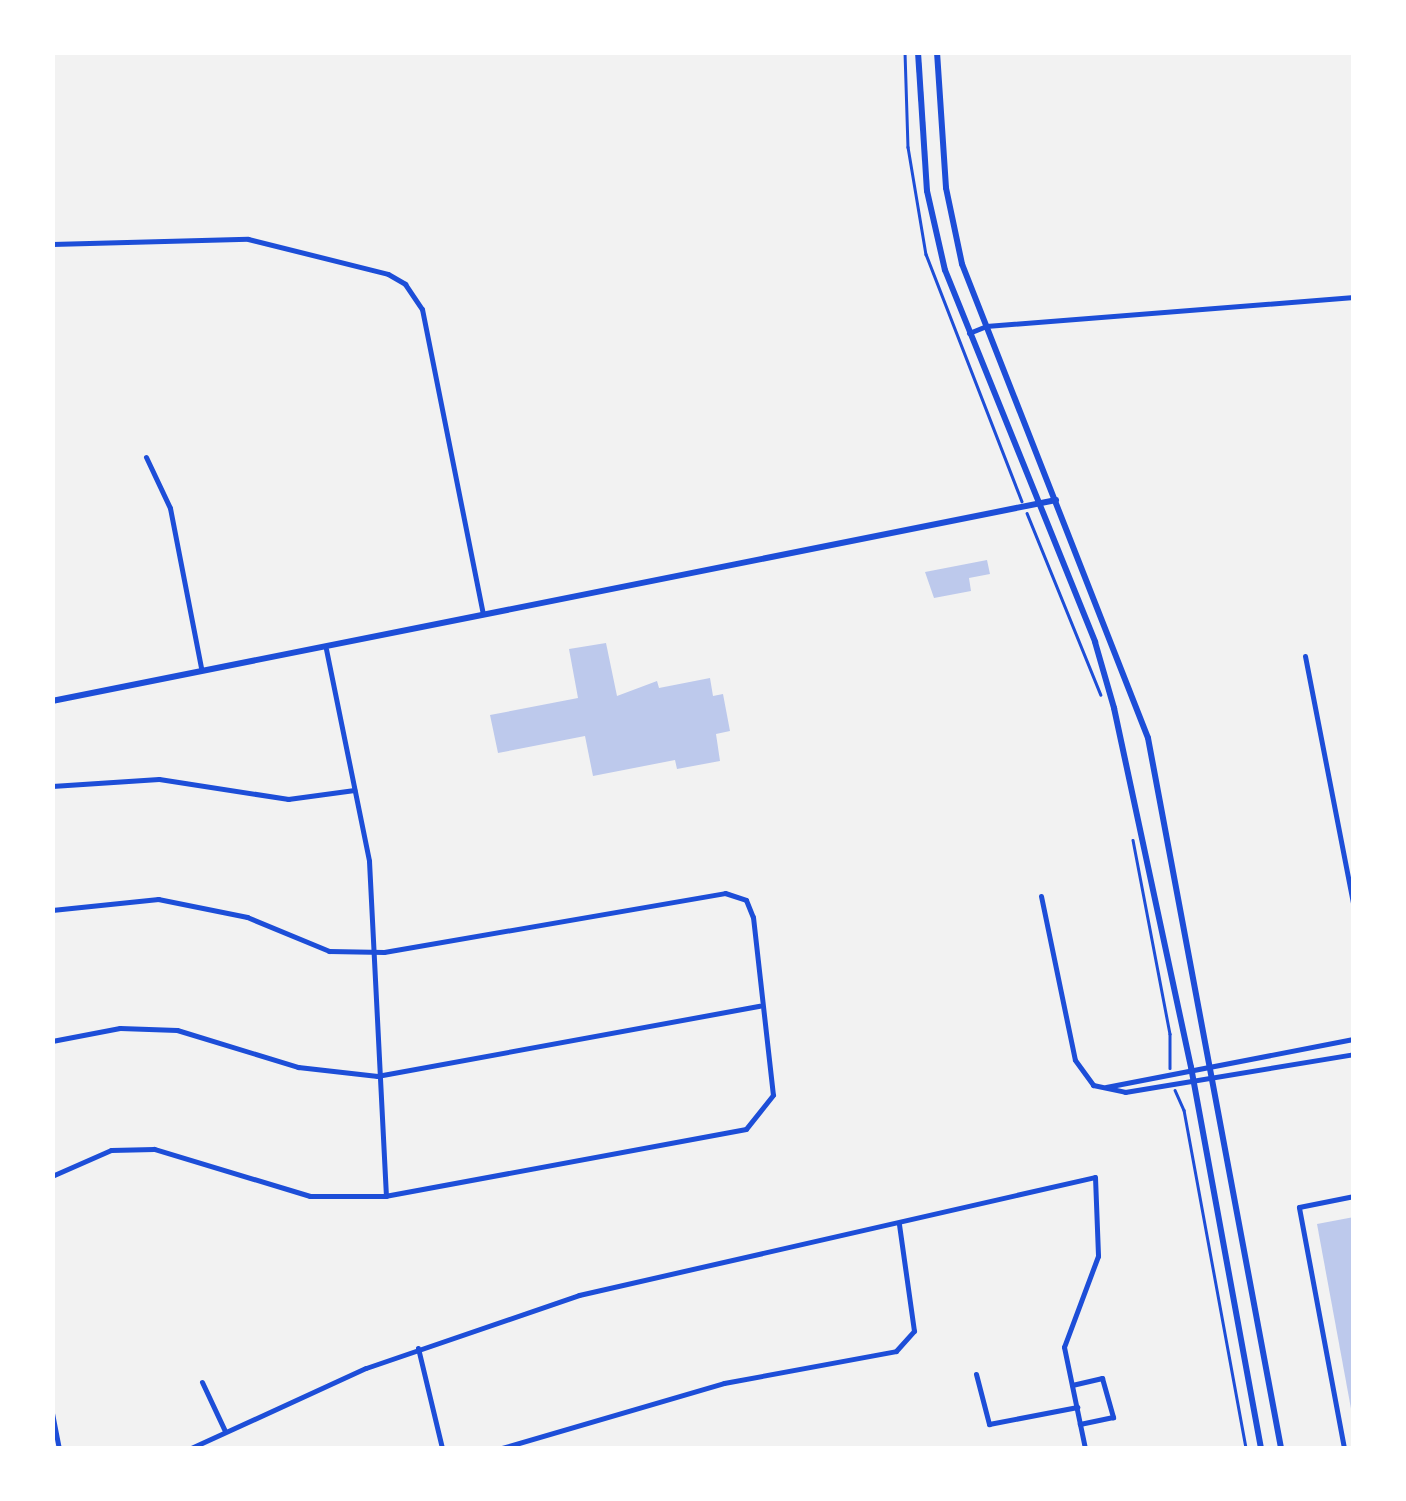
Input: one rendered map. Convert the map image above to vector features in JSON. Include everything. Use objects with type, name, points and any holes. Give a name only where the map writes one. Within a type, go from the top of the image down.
[{"type":"main road","points":[[918,52],[931,215],[969,333],[1106,675],[1191,1067],[1261,1448]]},
{"type":"main road","points":[[936,52],[949,212],[986,326],[1148,738],[1281,1448]]},
{"type":"main road","points":[[52,700],[1025,510],[1057,500]]},
{"type":"street","points":[[52,244],[248,240],[388,274],[404,284],[422,308],[484,617]]},
{"type":"street","points":[[969,333],[986,326],[1354,297]]},
{"type":"street","points":[[146,456],[170,508],[201,668]]},
{"type":"street","points":[[326,649],[369,861],[386,1196]]},
{"type":"street","points":[[1305,656],[1354,908]]},
{"type":"street","points":[[52,786],[159,779],[288,799],[354,790]]},
{"type":"street","points":[[52,910],[116,899],[204,905],[329,951],[372,952],[582,914],[725,894],[739,898],[753,917],[773,1095],[758,1119],[746,1129],[386,1196],[310,1196],[154,1149],[111,1150],[52,1176]]},
{"type":"street","points":[[1041,896],[1076,1060],[1081,1075],[1102,1089],[1212,1080],[1354,1054]]},
{"type":"street","points":[[52,1042],[120,1028],[177,1030],[298,1067],[377,1076],[761,1005]]},
{"type":"street","points":[[1102,1089],[1170,1071],[1354,1039]]},
{"type":"street","points":[[191,1448],[418,1348],[579,1294],[1095,1178],[1098,1256],[1064,1347],[1085,1448]]},
{"type":"street","points":[[1344,1448],[1299,1207],[1354,1196]]},
{"type":"street","points":[[502,1448],[724,1382],[896,1351],[914,1332],[898,1223]]},
{"type":"street","points":[[418,1348],[442,1448]]},
{"type":"street","points":[[976,1374],[989,1424],[1077,1407]]},
{"type":"street","points":[[1072,1385],[1102,1378],[1113,1417],[1080,1424]]},
{"type":"street","points":[[202,1382],[225,1432]]},
{"type":"street","points":[[52,1413],[59,1448]]},
{"type":"path","points":[[904,52],[908,147],[926,254],[1106,706]]},
{"type":"path","points":[[1131,829],[1170,1034],[1170,1071]]},
{"type":"path","points":[[1173,1084],[1184,1110],[1246,1448]]},
{"type":"building","points":[[987,560],[990,574],[969,578],[971,591],[934,598],[925,572]]},
{"type":"building","points":[[606,643],[617,696],[657,681],[659,688],[710,678],[713,696],[723,694],[730,731],[716,734],[720,761],[677,769],[675,760],[593,776],[585,736],[498,753],[490,715],[578,698],[569,649]]},
{"type":"building","points":[[1354,1217],[1354,1414],[1352,1414],[1317,1224]]}]
